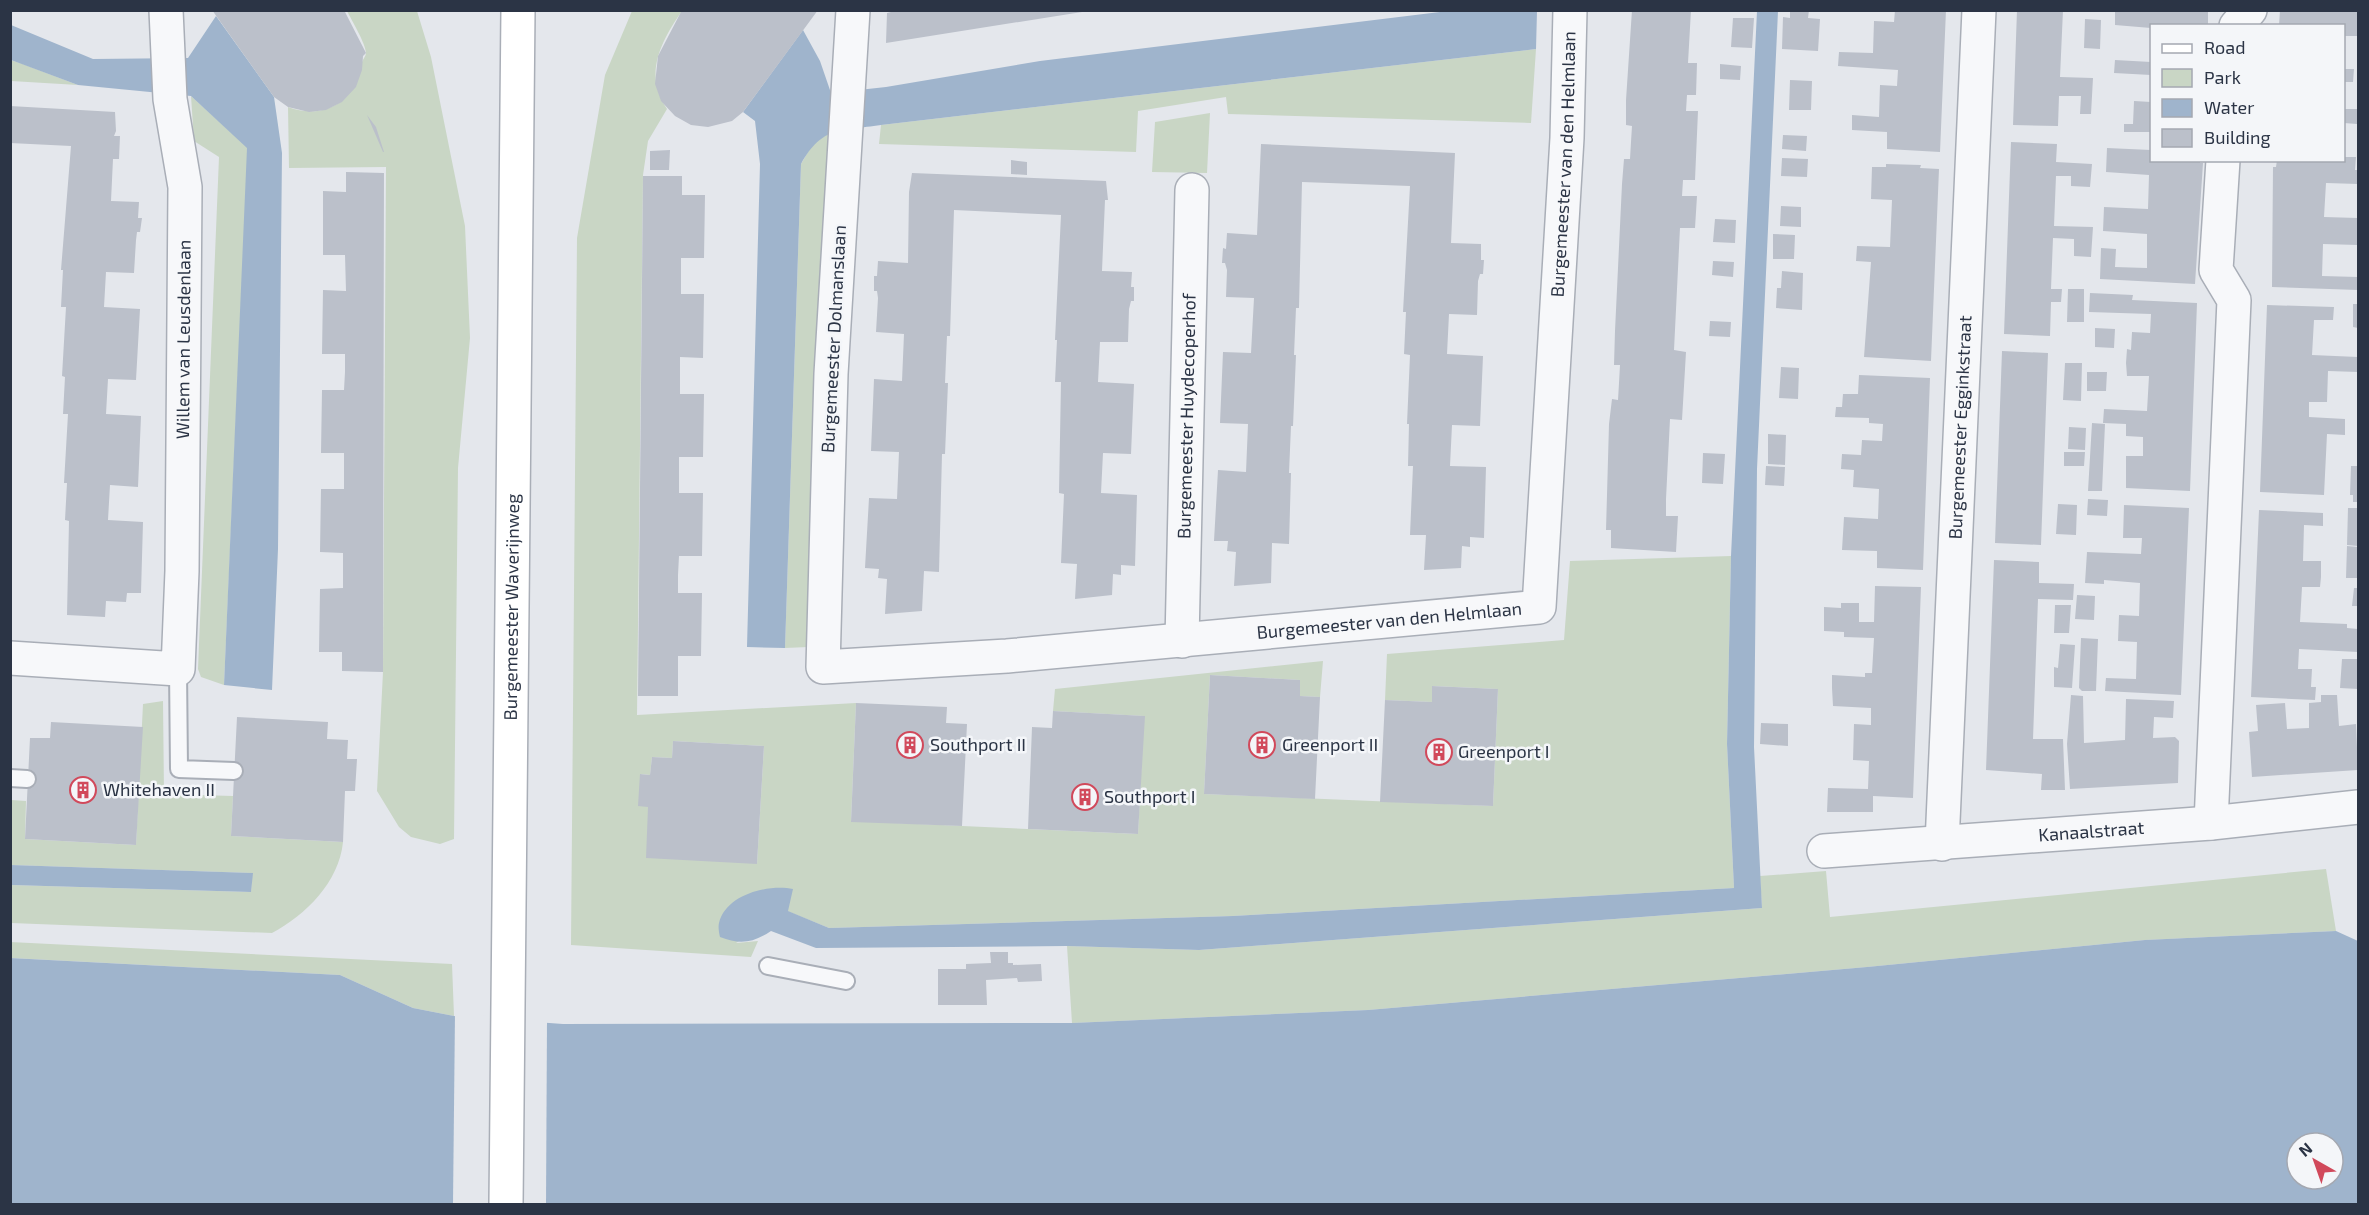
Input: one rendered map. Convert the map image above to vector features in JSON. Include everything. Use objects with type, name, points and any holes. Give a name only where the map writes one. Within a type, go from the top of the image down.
[{"type":"main road","name":"Burgemeester Waverijnweg","points":[[506,1204],[518,10]]},
{"type":"street","name":"Willem van Leusdenlaan","points":[[166,10],[170,99],[185,187],[182,571],[178,669]]},
{"type":"street","name":"Burgemeester Dolmanslaan","points":[[823,667],[831,375],[843,143],[853,10]]},
{"type":"street","name":"Burgemeester van den Helmlaan","points":[[823,667],[1007,656],[1182,642],[1539,608],[1567,138],[1570,10]]},
{"type":"street","name":"Burgemeester Egginkstraat","points":[[1942,844],[1979,10]]},
{"type":"street","points":[[2238,24],[2250,10]]},
{"type":"street","points":[[2211,823],[2234,300],[2216,270],[2223,162]]},
{"type":"street","name":"Burgemeester Huydecoperhof","points":[[1182,642],[1192,190]]},
{"type":"street","points":[[10,658],[178,669]]},
{"type":"street","name":"Kanaalstraat","points":[[1824,851],[2211,823],[2358,807]]},
{"type":"lane","points":[[178,669],[178,769],[234,771]]},
{"type":"lane","points":[[768,966],[846,981]]},
{"type":"green space","points":[[347,11],[417,11],[431,57],[465,226],[470,338],[458,468],[454,839],[440,844],[411,837],[399,827],[377,791],[383,672],[386,167],[289,168],[288,107],[302,111],[326,109],[346,97],[354,87],[359,75],[366,54],[361,38]]},
{"type":"green space","points":[[632,11],[682,11],[667,34],[658,58],[656,84],[667,109],[648,141],[643,175],[637,715],[856,703],[851,821],[1138,834],[1144,716],[1053,711],[1055,689],[1323,661],[1320,697],[1300,696],[1300,680],[1210,675],[1204,794],[1493,806],[1498,689],[1433,686],[1432,702],[1385,700],[1387,654],[1564,640],[1570,561],[1731,556],[1727,744],[1734,888],[1233,916],[829,928],[787,911],[736,943],[758,941],[751,957],[571,945],[577,238],[605,75]],"holes":[[[673,741],[764,746],[757,864],[648,807],[641,774],[650,775],[652,757],[672,758]]]},
{"type":"green space","points":[[1536,49],[1531,123],[1228,114],[1226,97],[1138,111],[1136,152],[879,144],[881,125]]},
{"type":"green space","points":[[10,60],[20,63],[78,85],[11,81]]},
{"type":"green space","points":[[191,96],[248,148],[224,685],[201,677],[198,669],[219,157],[194,141]]},
{"type":"green space","points":[[1210,113],[1207,173],[1152,172],[1155,122]]},
{"type":"green space","points":[[828,133],[808,647],[785,648],[801,164],[812,145]]},
{"type":"green space","points":[[163,701],[164,794],[233,796],[231,836],[343,842],[335,871],[328,884],[297,917],[272,933],[11,923],[10,885],[251,892],[252,873],[11,865],[11,800],[26,801],[25,839],[136,845],[143,704]]},
{"type":"green space","points":[[2326,869],[2336,931],[2145,940],[1867,967],[1368,1010],[1072,1023],[1067,946],[1199,950],[1762,908],[1760,876],[1826,871],[1830,917]]},
{"type":"green space","points":[[10,942],[452,964],[454,1016],[413,1008],[340,975],[11,958]]},
{"type":"water","points":[[1448,11],[1537,11],[1536,49],[855,128],[834,132],[817,142],[801,164],[785,648],[747,647],[760,164],[755,121],[743,112],[803,30],[820,61],[831,93],[886,87],[1040,61]]},
{"type":"water","points":[[1757,11],[1778,11],[1757,469],[1754,747],[1762,908],[1199,950],[1067,946],[816,948],[771,931],[746,942],[720,937],[719,923],[723,913],[730,905],[750,893],[772,888],[793,889],[788,911],[829,928],[1233,916],[1734,888],[1727,744],[1731,556]]},
{"type":"water","points":[[216,16],[274,97],[282,153],[278,549],[272,690],[224,685],[247,148],[191,96],[78,85],[11,60],[11,25],[93,59],[188,58]]},
{"type":"water","points":[[11,865],[253,873],[251,892],[11,885]]},
{"type":"water","points":[[2336,931],[2358,941],[2358,1204],[11,1204],[10,958],[340,975],[413,1008],[454,1016],[563,1024],[1072,1023],[1368,1010],[1867,967],[2145,940]]},
{"type":"pier","points":[[455,1013],[547,1020],[546,1204],[453,1204]]},
{"type":"building","points":[[212,10],[344,10],[366,53],[363,56],[362,70],[356,87],[342,102],[326,110],[309,112],[288,107],[274,97]]},
{"type":"building","points":[[682,10],[818,10],[743,112],[732,121],[708,127],[691,125],[675,116],[661,101],[655,84],[658,56]]},
{"type":"building","points":[[899,10],[1082,10],[1082,12],[886,43],[887,13]]},
{"type":"building","points":[[1632,10],[1691,10],[1688,63],[1697,63],[1696,95],[1687,95],[1686,111],[1698,111],[1695,180],[1683,180],[1682,196],[1697,196],[1695,228],[1680,228],[1674,350],[1686,352],[1682,420],[1670,419],[1666,499],[1666,516],[1678,516],[1676,552],[1611,548],[1611,530],[1606,530],[1609,424],[1612,399],[1618,400],[1620,365],[1614,365],[1622,184],[1624,159],[1630,159],[1632,126],[1626,125],[1626,100]]},
{"type":"building","points":[[1790,10],[1809,10],[1808,18],[1820,19],[1818,51],[1782,49],[1783,17],[1790,18]]},
{"type":"building","points":[[1895,10],[1946,10],[1940,152],[1887,149],[1887,132],[1852,130],[1852,115],[1879,117],[1880,85],[1897,86],[1898,70],[1838,66],[1839,52],[1873,53],[1874,21],[1894,22]]},
{"type":"building","points":[[2017,10],[2063,10],[2060,77],[2093,78],[2091,114],[2080,114],[2081,96],[2059,96],[2058,126],[2013,125]]},
{"type":"building","points":[[2115,10],[2208,10],[2208,24],[2150,24],[2150,28],[2115,25]]},
{"type":"building","points":[[2280,10],[2358,11],[2358,36],[2345,36],[2345,24],[2279,24]]},
{"type":"building","points":[[1733,18],[1754,18],[1752,48],[1731,47]]},
{"type":"building","points":[[2085,19],[2101,20],[2100,49],[2084,48]]},
{"type":"building","points":[[2115,60],[2150,62],[2150,75],[2114,73]]},
{"type":"building","points":[[1720,64],[1741,66],[1740,80],[1720,79]]},
{"type":"building","points":[[2345,69],[2354,69],[2353,82],[2345,82]]},
{"type":"building","points":[[1790,80],[1812,81],[1811,110],[1789,110]]},
{"type":"building","points":[[2134,101],[2150,102],[2150,132],[2124,132],[2124,124],[2133,124]]},
{"type":"building","points":[[10,106],[115,112],[114,136],[120,136],[119,159],[113,159],[111,201],[139,202],[138,218],[142,218],[140,232],[137,232],[134,273],[106,272],[104,307],[140,309],[136,380],[108,379],[106,414],[141,416],[138,487],[110,485],[108,520],[143,522],[141,593],[127,593],[126,602],[106,601],[105,617],[67,615],[69,521],[65,520],[67,483],[64,483],[68,414],[63,414],[65,377],[62,376],[66,307],[61,307],[63,270],[61,270],[71,146],[10,143]]},
{"type":"building","points":[[2345,109],[2358,109],[2357,124],[2345,123]]},
{"type":"building","points":[[367,115],[376,127],[384,152],[383,152]]},
{"type":"building","points":[[1783,135],[1807,136],[1806,151],[1782,149]]},
{"type":"building","points":[[2011,142],[2057,144],[2056,162],[2092,164],[2090,187],[2071,186],[2071,176],[2056,176],[2054,226],[2093,227],[2091,257],[2074,256],[2074,239],[2053,238],[2051,289],[2062,289],[2061,302],[2051,302],[2050,336],[2004,334]]},
{"type":"building","points":[[1261,144],[1455,153],[1451,243],[1481,244],[1481,260],[1484,260],[1483,274],[1480,274],[1478,281],[1477,315],[1449,314],[1447,354],[1483,356],[1480,426],[1452,425],[1450,466],[1486,467],[1484,538],[1470,537],[1470,547],[1462,546],[1461,568],[1424,570],[1426,535],[1410,535],[1413,466],[1408,466],[1409,424],[1407,424],[1410,355],[1404,354],[1406,312],[1403,312],[1410,186],[1302,182],[1299,308],[1296,308],[1293,426],[1291,426],[1289,473],[1291,473],[1289,544],[1272,543],[1271,583],[1234,586],[1236,552],[1227,551],[1228,541],[1214,541],[1218,470],[1246,472],[1248,424],[1220,423],[1223,352],[1251,353],[1254,298],[1226,297],[1227,270],[1225,263],[1222,263],[1227,233],[1257,235]]},
{"type":"building","points":[[2107,148],[2150,150],[2150,162],[2203,163],[2195,284],[2100,279],[2101,248],[2116,249],[2115,267],[2147,268],[2147,234],[2103,231],[2104,207],[2148,209],[2149,175],[2106,172]]},
{"type":"building","points":[[670,150],[669,170],[650,170],[650,151]]},
{"type":"building","points":[[2345,157],[2356,157],[2355,170],[2358,170],[2358,184],[2326,183],[2324,217],[2358,218],[2358,245],[2323,244],[2322,276],[2358,277],[2358,290],[2272,287],[2273,167],[2276,167],[2277,162],[2345,162]]},
{"type":"building","points":[[1782,158],[1808,159],[1807,177],[1781,176]]},
{"type":"building","points":[[1011,160],[1027,162],[1027,175],[1011,174]]},
{"type":"building","points":[[1886,164],[1921,165],[1920,168],[1939,169],[1931,361],[1864,357],[1871,262],[1856,261],[1857,246],[1890,247],[1892,200],[1871,199],[1872,167],[1886,167]]},
{"type":"building","points":[[346,172],[384,173],[383,672],[342,671],[342,652],[319,652],[320,589],[343,588],[343,553],[320,552],[321,489],[344,489],[344,453],[321,453],[322,390],[344,390],[345,372],[345,354],[322,354],[323,290],[346,291],[345,255],[323,255],[323,191],[346,192]]},
{"type":"building","points":[[912,173],[1106,181],[1108,200],[1105,200],[1102,271],[1132,272],[1131,287],[1134,287],[1134,301],[1131,301],[1129,309],[1128,342],[1100,342],[1098,382],[1134,384],[1131,454],[1103,453],[1101,493],[1137,495],[1135,566],[1121,565],[1121,575],[1113,574],[1112,595],[1075,599],[1077,564],[1061,563],[1064,494],[1059,493],[1061,382],[1055,382],[1057,340],[1055,340],[1061,215],[954,210],[950,336],[947,336],[945,383],[948,383],[945,454],[942,454],[939,572],[924,571],[922,611],[885,614],[887,579],[878,578],[879,569],[865,568],[869,498],[897,499],[899,452],[871,451],[874,379],[902,381],[904,334],[876,332],[878,298],[877,291],[874,291],[874,276],[877,276],[878,261],[908,263],[909,192]]},
{"type":"building","points":[[643,176],[682,176],[682,195],[705,195],[704,258],[681,258],[681,294],[704,294],[703,358],[680,357],[680,394],[704,394],[703,457],[679,457],[679,493],[703,493],[702,556],[679,556],[678,575],[678,593],[702,593],[701,656],[678,656],[678,696],[638,696]]},
{"type":"building","points":[[1781,206],[1801,207],[1801,227],[1780,226]]},
{"type":"building","points":[[1715,219],[1736,220],[1735,243],[1713,242]]},
{"type":"building","points":[[1773,234],[1795,235],[1794,259],[1773,259]]},
{"type":"building","points":[[1713,261],[1734,262],[1733,277],[1712,275]]},
{"type":"building","points":[[1782,271],[1803,273],[1802,310],[1776,308],[1777,288],[1781,288]]},
{"type":"building","points":[[2068,289],[2084,289],[2084,322],[2067,322]]},
{"type":"building","points":[[2090,293],[2133,295],[2132,300],[2197,303],[2190,491],[2126,488],[2126,456],[2143,456],[2143,437],[2126,436],[2126,424],[2103,423],[2104,409],[2147,411],[2149,376],[2127,376],[2126,363],[2127,349],[2131,350],[2132,332],[2150,333],[2151,314],[2089,312]]},
{"type":"building","points":[[2353,304],[2358,304],[2358,328],[2353,327]]},
{"type":"building","points":[[2267,305],[2334,307],[2333,320],[2314,320],[2312,355],[2358,357],[2358,372],[2328,371],[2327,402],[2309,402],[2309,417],[2345,419],[2345,435],[2327,434],[2324,495],[2260,492]]},
{"type":"building","points":[[1710,321],[1731,322],[1730,337],[1709,336]]},
{"type":"building","points":[[2095,328],[2115,329],[2114,348],[2095,347]]},
{"type":"building","points":[[2002,351],[2048,353],[2041,545],[1995,543]]},
{"type":"building","points":[[2065,363],[2082,363],[2081,401],[2063,400]]},
{"type":"building","points":[[1781,367],[1799,368],[1798,399],[1779,398]]},
{"type":"building","points":[[2087,372],[2107,372],[2106,391],[2087,391]]},
{"type":"building","points":[[1859,375],[1930,378],[1923,570],[1877,568],[1877,551],[1842,550],[1844,517],[1878,519],[1879,489],[1853,487],[1854,470],[1841,469],[1842,454],[1861,455],[1862,440],[1882,441],[1883,424],[1869,423],[1869,418],[1835,417],[1836,407],[1842,407],[1843,394],[1858,394]]},
{"type":"building","points":[[2092,423],[2105,424],[2102,491],[2088,491]]},
{"type":"building","points":[[2069,427],[2086,428],[2085,450],[2068,449]]},
{"type":"building","points":[[1768,434],[1786,435],[1785,465],[1768,464]]},
{"type":"building","points":[[2064,452],[2085,452],[2084,466],[2064,466]]},
{"type":"building","points":[[1703,453],[1725,454],[1723,484],[1702,483]]},
{"type":"building","points":[[1766,466],[1785,467],[1784,486],[1765,485]]},
{"type":"building","points":[[2351,466],[2358,466],[2358,502],[2353,502],[2353,495],[2350,495]]},
{"type":"building","points":[[2088,499],[2108,500],[2107,516],[2087,515]]},
{"type":"building","points":[[2058,504],[2077,505],[2076,535],[2056,534]]},
{"type":"building","points":[[2124,505],[2189,508],[2181,695],[2105,691],[2106,678],[2136,679],[2137,642],[2118,641],[2119,615],[2139,616],[2140,583],[2104,580],[2104,584],[2085,583],[2087,552],[2141,554],[2142,538],[2123,538]]},
{"type":"building","points":[[2348,508],[2358,508],[2358,546],[2347,545]]},
{"type":"building","points":[[2259,510],[2323,513],[2323,526],[2304,525],[2303,561],[2321,561],[2321,577],[2320,587],[2302,587],[2300,622],[2347,624],[2347,628],[2358,629],[2358,652],[2299,649],[2298,669],[2312,669],[2311,687],[2316,687],[2315,700],[2251,697]]},
{"type":"building","points":[[2347,546],[2358,547],[2358,578],[2346,578]]},
{"type":"building","points":[[1994,560],[2039,562],[2039,583],[2074,584],[2073,600],[2038,599],[2033,739],[2063,739],[2065,790],[2041,790],[2042,774],[1986,770]]},
{"type":"building","points":[[1875,586],[1921,587],[1913,798],[1873,796],[1873,812],[1827,812],[1828,788],[1868,789],[1869,761],[1853,760],[1854,724],[1871,725],[1871,708],[1833,706],[1832,675],[1865,677],[1865,673],[1872,673],[1874,638],[1844,637],[1844,632],[1824,631],[1824,607],[1841,608],[1841,603],[1859,603],[1859,622],[1874,622]]},
{"type":"building","points":[[2354,588],[2358,588],[2358,606],[2352,606]]},
{"type":"building","points":[[2077,595],[2095,596],[2094,620],[2075,619]]},
{"type":"building","points":[[2055,605],[2071,605],[2069,633],[2054,633]]},
{"type":"building","points":[[2081,638],[2098,639],[2096,691],[2082,691],[2079,688]]},
{"type":"building","points":[[2060,644],[2075,645],[2072,688],[2054,687],[2054,667],[2058,668]]},
{"type":"building","points":[[2342,659],[2358,659],[2358,689],[2340,688]]},
{"type":"building","name":"Greenport II","points":[[1210,675],[1300,680],[1300,696],[1320,697],[1315,799],[1204,794]]},
{"type":"building","name":"Greenport I","points":[[1432,686],[1498,689],[1493,806],[1380,802],[1385,700],[1432,702]]},
{"type":"building","points":[[2071,695],[2083,696],[2084,743],[2125,740],[2126,699],[2174,701],[2173,718],[2154,717],[2153,738],[2175,737],[2179,741],[2178,783],[2070,789],[2067,744]]},
{"type":"building","points":[[2321,695],[2337,695],[2339,726],[2356,724],[2358,770],[2252,777],[2249,732],[2258,731],[2256,705],[2285,703],[2287,729],[2309,728],[2309,703],[2321,702]]},
{"type":"building","name":"Southport II","points":[[856,703],[947,707],[946,723],[967,724],[962,826],[851,822]]},
{"type":"building","name":"Southport I","points":[[1053,711],[1145,716],[1138,834],[1028,829],[1032,727],[1052,728]]},
{"type":"building","points":[[237,717],[328,722],[327,739],[348,740],[347,759],[357,759],[355,791],[345,791],[343,842],[231,836]]},
{"type":"building","name":"Whitehaven II","points":[[51,722],[143,727],[136,845],[25,839],[30,738],[50,738]]},
{"type":"building","points":[[1761,723],[1788,724],[1788,746],[1760,744]]},
{"type":"building","points":[[673,741],[764,746],[757,864],[646,858],[648,807],[638,806],[640,774],[650,775],[652,757],[672,758]]},
{"type":"building","points":[[990,952],[1008,952],[1008,963],[1013,963],[1013,965],[1041,964],[1042,981],[1018,982],[1017,978],[986,980],[987,1005],[938,1005],[938,969],[966,969],[966,964],[991,963]]},
{"type":"place","name":"Southport II","points":[[910,745]]},
{"type":"place","name":"Greenport II","points":[[1262,745]]},
{"type":"place","name":"Greenport I","points":[[1439,752]]},
{"type":"place","name":"Whitehaven II","points":[[83,790]]},
{"type":"place","name":"Southport I","points":[[1085,797]]}]
